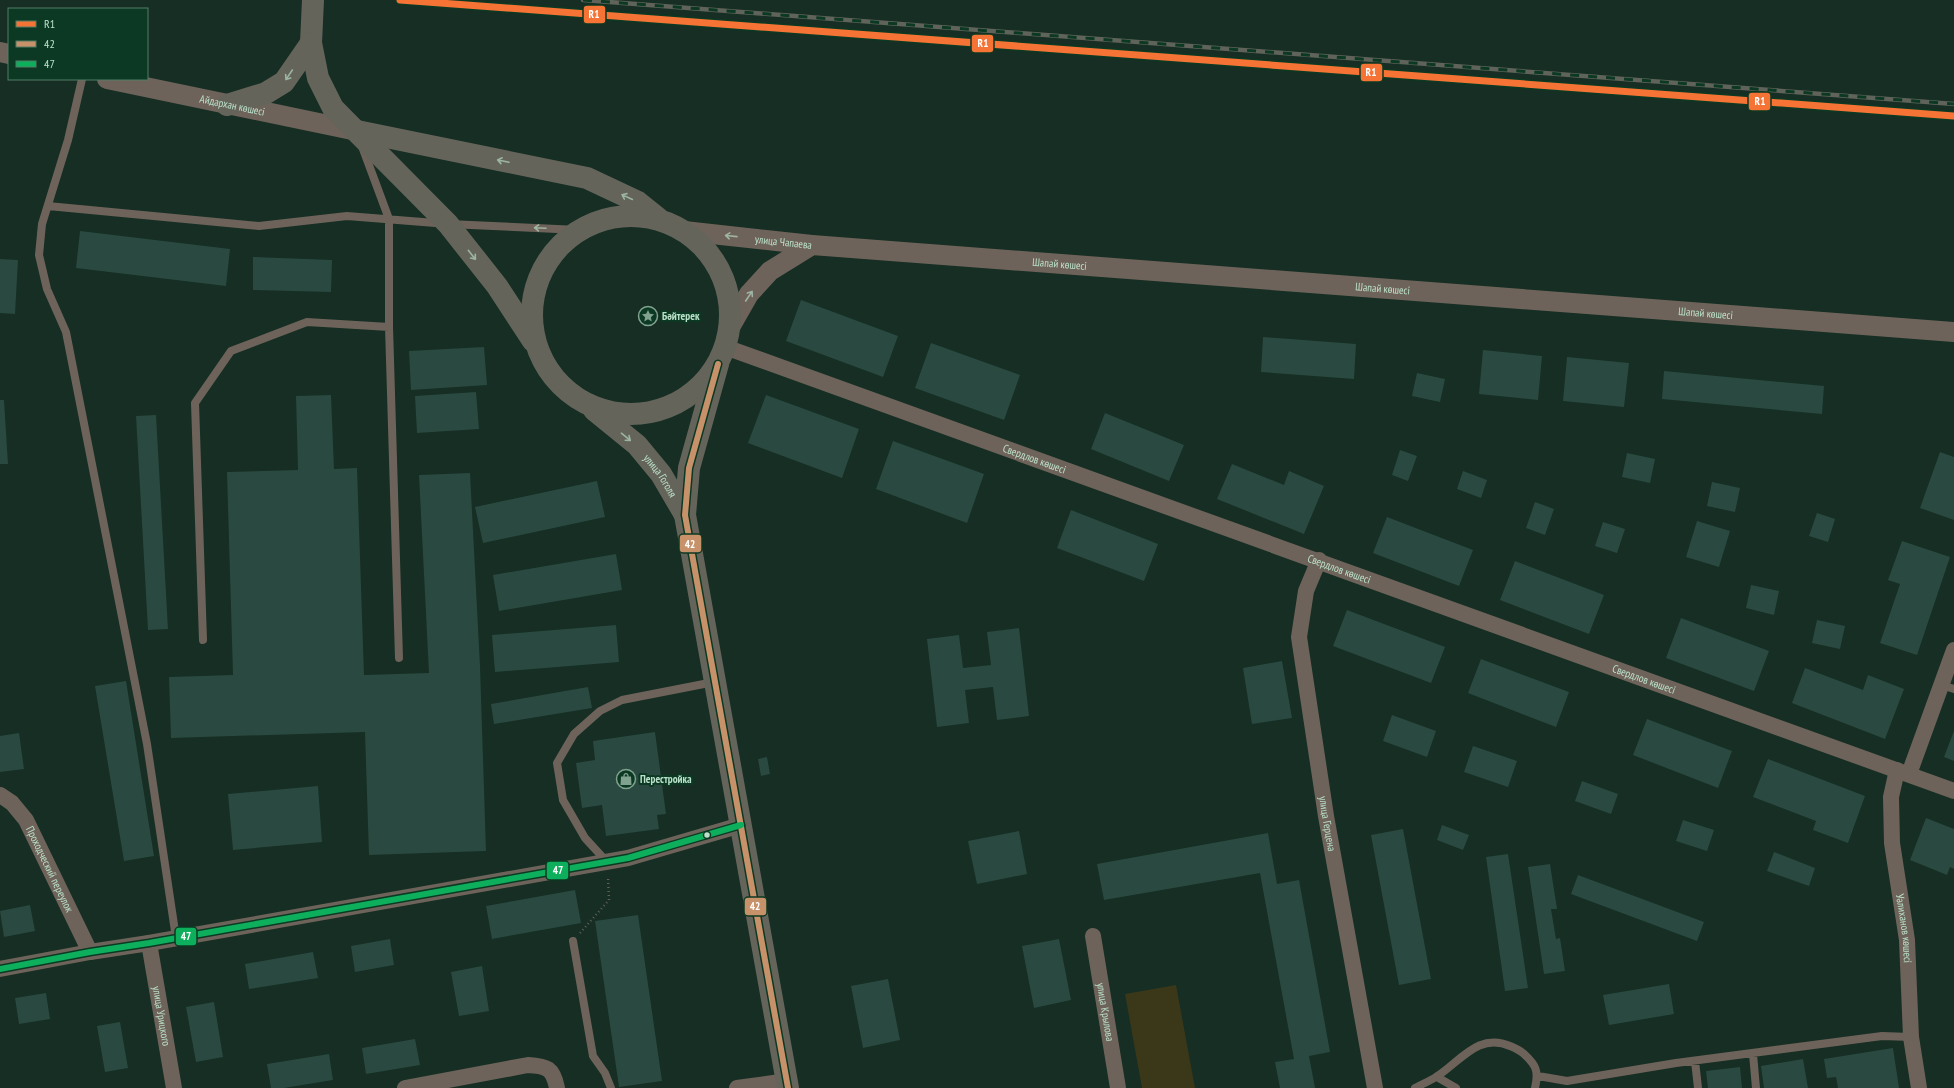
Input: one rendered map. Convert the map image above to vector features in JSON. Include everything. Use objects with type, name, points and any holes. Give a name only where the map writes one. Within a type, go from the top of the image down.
[{"type":"main road","points":[[313,0],[311,43],[318,78],[333,108],[448,224],[497,286],[538,349],[546,366],[556,381],[570,393],[586,403],[603,410],[622,414],[641,414],[660,410],[677,403],[693,393],[707,380],[724,347]]},
{"type":"main road","points":[[227,105],[266,94],[284,82],[311,43]]},
{"type":"main road","points":[[357,131],[587,178],[638,202],[659,219]]},
{"type":"main road","points":[[538,349],[533,330],[532,311],[534,292],[541,273],[550,256],[563,242],[579,230],[604,219],[631,216],[659,219]]},
{"type":"main road","name":"улица Гоголя","points":[[659,219],[684,231],[699,242],[712,257],[728,291],[730,311],[724,347],[689,468],[685,515]]},
{"type":"main road","name":"улица Гоголя","points":[[586,403],[637,445],[661,474],[685,515]]},
{"type":"main road","points":[[685,515],[787,1084]]},
{"type":"street","name":"Айдархан көшесі","points":[[112,80],[357,131]]},
{"type":"street","name":"улица Чапаева","points":[[684,231],[812,245]]},
{"type":"street","name":"улица Чапаева","points":[[724,347],[749,294],[770,270],[812,245]]},
{"type":"street","name":"Шапай көшесі","points":[[812,245],[1954,332]]},
{"type":"street","name":"Свердлов көшесі","points":[[724,347],[1319,560],[1954,791]]},
{"type":"street","name":"улица Герцена","points":[[1319,560],[1306,591],[1299,637],[1326,816],[1375,1088]]},
{"type":"street","name":"Уәлиханов көшесі","points":[[1919,1088],[1911,1037],[1907,940],[1892,843],[1891,797],[1948,687],[1954,650]]},
{"type":"street","name":"Проходческий переулок","points":[[0,795],[12,803],[26,820],[90,952]]},
{"type":"street","points":[[0,969],[628,858],[741,825]]},
{"type":"street","name":"улица Крылова","points":[[1093,936],[1118,1088]]},
{"type":"street","name":"улица Урицкого","points":[[149,943],[174,1088]]},
{"type":"street","points":[[405,1088],[528,1065],[543,1066],[554,1074],[557,1088]]},
{"type":"street","points":[[737,1088],[787,1084]]},
{"type":"lane","points":[[82,80],[68,140],[42,224],[39,255],[47,289],[66,332],[147,744],[176,938]]},
{"type":"lane","points":[[357,131],[389,219],[389,327],[399,658]]},
{"type":"lane","points":[[48,206],[259,226],[347,216],[448,224],[579,230]]},
{"type":"lane","points":[[203,640],[195,403],[231,351],[307,322],[389,327]]},
{"type":"lane","points":[[607,862],[585,838],[563,800],[557,763],[560,757],[574,734],[600,711],[622,700],[715,682]]},
{"type":"lane","points":[[573,940],[593,1056],[605,1073],[611,1088]]},
{"type":"lane","points":[[1538,1076],[1566,1081],[1695,1061],[1882,1036],[1911,1037]]},
{"type":"lane","points":[[1415,1088],[1437,1077],[1458,1058],[1483,1043],[1503,1043],[1521,1051],[1534,1064],[1538,1076],[1535,1088]]},
{"type":"lane","points":[[1753,1054],[1756,1088]]},
{"type":"lane","points":[[1695,1061],[1698,1088]]},
{"type":"lane","points":[[1437,1077],[1456,1088]]},
{"type":"path","points":[[573,940],[608,900],[607,862]]},
{"type":"shaded area","points":[[1176,985],[1195,1088],[1142,1088],[1125,994]]},
{"type":"building","points":[[80,231],[230,249],[226,286],[76,268]]},
{"type":"building","points":[[253,257],[332,260],[331,292],[253,290]]},
{"type":"building","points":[[0,259],[18,260],[15,314],[0,313]]},
{"type":"building","points":[[801,300],[898,336],[883,377],[786,341]]},
{"type":"building","points":[[1263,337],[1356,344],[1354,379],[1261,372]]},
{"type":"building","points":[[931,343],[1020,375],[1004,420],[915,388]]},
{"type":"building","points":[[484,347],[487,385],[411,390],[409,351]]},
{"type":"building","points":[[1483,350],[1542,356],[1538,400],[1479,394]]},
{"type":"building","points":[[1567,357],[1629,363],[1624,407],[1563,401]]},
{"type":"building","points":[[1664,371],[1824,386],[1822,414],[1662,399]]},
{"type":"building","points":[[1417,373],[1445,379],[1440,402],[1412,396]]},
{"type":"building","points":[[476,392],[479,429],[417,433],[415,396]]},
{"type":"building","points":[[331,395],[334,469],[357,468],[364,675],[429,673],[419,475],[470,473],[480,666],[486,851],[369,855],[365,732],[171,738],[169,677],[233,675],[227,472],[298,470],[296,396]]},
{"type":"building","points":[[766,395],[859,429],[842,478],[748,443]]},
{"type":"building","points":[[0,400],[4,400],[8,464],[0,464]]},
{"type":"building","points":[[1105,413],[1184,445],[1169,481],[1091,449]]},
{"type":"building","points":[[156,415],[168,629],[148,630],[136,416]]},
{"type":"building","points":[[893,441],[984,474],[967,523],[876,489]]},
{"type":"building","points":[[1400,450],[1417,456],[1408,481],[1392,475]]},
{"type":"building","points":[[1940,452],[1954,457],[1954,520],[1920,508]]},
{"type":"building","points":[[1627,453],[1655,459],[1650,483],[1622,477]]},
{"type":"building","points":[[1232,464],[1284,485],[1289,471],[1324,486],[1304,534],[1217,499]]},
{"type":"building","points":[[1463,471],[1487,480],[1481,498],[1457,489]]},
{"type":"building","points":[[597,481],[605,517],[483,543],[475,507]]},
{"type":"building","points":[[1712,482],[1740,488],[1735,512],[1707,506]]},
{"type":"building","points":[[1535,502],[1554,509],[1545,535],[1526,528]]},
{"type":"building","points":[[1071,510],[1158,544],[1144,581],[1057,548]]},
{"type":"building","points":[[1817,513],[1835,519],[1828,542],[1809,536]]},
{"type":"building","points":[[1387,517],[1473,550],[1459,586],[1373,553]]},
{"type":"building","points":[[1697,521],[1730,531],[1719,567],[1686,557]]},
{"type":"building","points":[[1603,522],[1625,529],[1617,553],[1595,546]]},
{"type":"building","points":[[1902,541],[1950,557],[1917,655],[1880,643],[1900,584],[1888,580]]},
{"type":"building","points":[[616,554],[622,590],[499,611],[493,575]]},
{"type":"building","points":[[1515,561],[1604,595],[1589,634],[1500,600]]},
{"type":"building","points":[[1751,585],[1779,591],[1774,615],[1746,608]]},
{"type":"building","points":[[1347,610],[1445,647],[1431,683],[1333,646]]},
{"type":"building","points":[[1681,618],[1769,651],[1754,691],[1666,658]]},
{"type":"building","points":[[1817,620],[1845,626],[1840,649],[1812,643]]},
{"type":"building","points":[[616,625],[619,662],[495,672],[492,635]]},
{"type":"building","points":[[1019,628],[1029,716],[997,720],[993,687],[965,690],[969,723],[937,727],[927,639],[959,635],[963,668],[991,665],[987,632]]},
{"type":"building","points":[[1481,659],[1569,692],[1556,727],[1468,693]]},
{"type":"building","points":[[1282,661],[1292,718],[1252,724],[1243,668]]},
{"type":"building","points":[[1805,668],[1863,690],[1868,675],[1904,689],[1885,739],[1792,703]]},
{"type":"building","points":[[126,681],[154,856],[124,861],[95,686]]},
{"type":"building","points":[[588,687],[592,708],[494,724],[491,704]]},
{"type":"building","points":[[1392,715],[1436,731],[1427,757],[1383,741]]},
{"type":"building","points":[[1647,719],[1732,751],[1718,788],[1633,755]]},
{"type":"building","points":[[1954,731],[1954,761],[1944,757]]},
{"type":"building","points":[[655,732],[666,814],[657,815],[659,829],[606,836],[602,805],[582,808],[576,763],[595,760],[593,741]]},
{"type":"building","points":[[19,733],[24,769],[0,772],[0,736]]},
{"type":"building","points":[[1473,746],[1517,761],[1508,787],[1464,772]]},
{"type":"building","points":[[767,757],[770,774],[761,776],[758,759]]},
{"type":"building","points":[[1768,759],[1865,796],[1848,843],[1813,830],[1816,821],[1753,797]]},
{"type":"building","points":[[1582,781],[1618,794],[1611,814],[1575,801]]},
{"type":"building","points":[[318,786],[322,842],[233,850],[228,794]]},
{"type":"building","points":[[1926,818],[1954,829],[1954,869],[1950,867],[1947,875],[1910,860]]},
{"type":"building","points":[[1683,820],[1714,830],[1707,851],[1676,841]]},
{"type":"building","points":[[1442,825],[1469,835],[1463,850],[1437,840]]},
{"type":"building","points":[[1403,829],[1431,979],[1399,985],[1371,835]]},
{"type":"building","points":[[1019,831],[1027,874],[977,884],[968,841]]},
{"type":"building","points":[[1268,833],[1277,884],[1299,880],[1330,1052],[1309,1056],[1315,1088],[1280,1088],[1275,1062],[1294,1059],[1260,873],[1104,900],[1097,864]]},
{"type":"building","points":[[1774,852],[1815,868],[1809,886],[1767,871]]},
{"type":"building","points":[[1508,854],[1528,988],[1505,991],[1486,857]]},
{"type":"building","points":[[1550,864],[1557,909],[1551,909],[1556,939],[1560,938],[1565,971],[1544,974],[1528,867]]},
{"type":"building","points":[[1578,875],[1704,922],[1697,941],[1571,894]]},
{"type":"building","points":[[575,890],[581,923],[492,939],[486,906]]},
{"type":"building","points":[[30,905],[35,931],[4,937],[0,911]]},
{"type":"building","points":[[638,915],[662,1081],[619,1087],[595,921]]},
{"type":"building","points":[[390,939],[394,965],[355,972],[351,946]]},
{"type":"building","points":[[1059,939],[1071,1000],[1034,1008],[1022,946]]},
{"type":"building","points":[[313,952],[318,978],[249,989],[245,964]]},
{"type":"building","points":[[482,966],[489,1011],[459,1016],[451,972]]},
{"type":"building","points":[[888,979],[900,1040],[863,1048],[851,986]]},
{"type":"building","points":[[1669,984],[1674,1014],[1609,1025],[1603,995]]},
{"type":"building","points":[[46,993],[50,1019],[19,1024],[15,998]]},
{"type":"building","points":[[214,1002],[223,1057],[196,1062],[186,1007]]},
{"type":"building","points":[[120,1022],[128,1068],[105,1072],[97,1026]]},
{"type":"building","points":[[415,1039],[420,1065],[366,1074],[362,1048]]},
{"type":"building","points":[[1893,1048],[1899,1088],[1838,1088],[1836,1077],[1827,1078],[1824,1059]]},
{"type":"building","points":[[329,1054],[333,1080],[284,1088],[271,1088],[267,1064]]},
{"type":"building","points":[[1803,1059],[1808,1088],[1764,1088],[1761,1066]]},
{"type":"building","points":[[1740,1067],[1742,1088],[1708,1088],[1706,1071]]},
{"type":"railway","points":[[583,0],[1954,104]]},
{"type":"transit line","name":"R1","points":[[400,0],[1954,116]]},
{"type":"transit line","name":"42","points":[[718,364],[689,468],[685,515],[788,1088]]},
{"type":"transit line","name":"47","points":[[0,969],[628,858],[741,825]]},
{"type":"place","name":"Бәйтерек","points":[[648,316]]},
{"type":"place","name":"Перестройка","points":[[626,779]]}]
